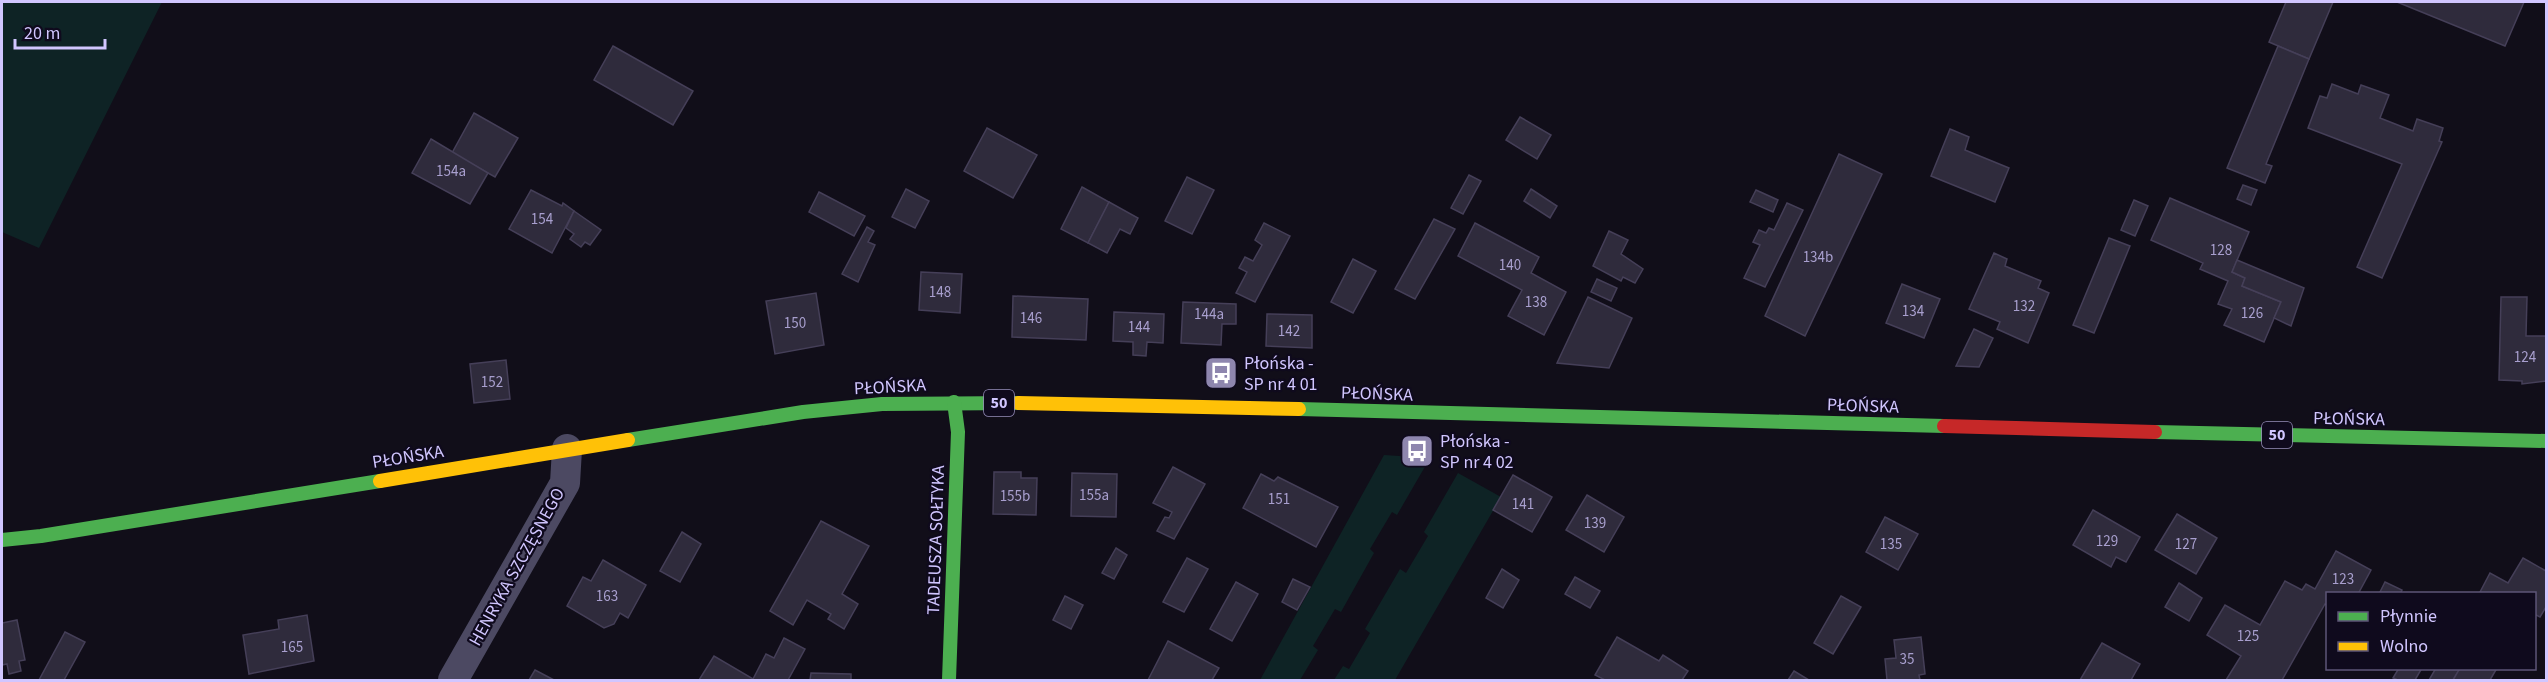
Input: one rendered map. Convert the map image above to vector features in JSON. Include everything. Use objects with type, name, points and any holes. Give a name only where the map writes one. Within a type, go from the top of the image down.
[{"type":"main road","name":"PŁOŃSKA","points":[[2,540],[52,534],[803,412],[882,404],[954,402],[1256,407],[1362,412],[1580,415],[2106,431],[2547,441]]},
{"type":"main road","name":"TADEUSZA SOŁTYKA","points":[[949,681],[958,432],[954,402]]},
{"type":"street","name":"HENRYKA SZCZĘSNEGO","points":[[453,681],[565,483],[567,449]]},
{"type":"green space","points":[[2,2],[162,2],[39,248],[2,232]]},
{"type":"green space","points":[[1384,455],[1430,458],[1397,515],[1392,512],[1370,549],[1374,553],[1341,612],[1335,609],[1313,646],[1318,650],[1300,680],[1260,680]]},
{"type":"green space","points":[[1458,473],[1501,497],[1395,680],[1334,680],[1343,666],[1349,669],[1370,633],[1365,629],[1400,569],[1406,573],[1428,536],[1424,532]]},
{"type":"building","points":[[2286,2],[2333,2],[2309,59],[2269,42]]},
{"type":"building","points":[[2397,2],[2524,2],[2505,46]]},
{"type":"building","points":[[613,46],[693,91],[673,125],[594,80]]},
{"type":"building","points":[[2278,46],[2309,59],[2266,164],[2272,166],[2265,183],[2227,168]]},
{"type":"building","points":[[2332,84],[2358,94],[2361,85],[2389,95],[2380,118],[2413,131],[2417,119],[2443,128],[2439,141],[2442,142],[2382,278],[2357,267],[2402,164],[2308,128],[2320,96],[2327,98]]},
{"type":"building","points":[[474,113],[518,138],[495,177],[452,153]]},
{"type":"building","points":[[1520,117],[1551,135],[1537,159],[1506,140]]},
{"type":"building","points":[[987,128],[1037,155],[1013,198],[964,171]]},
{"type":"building","points":[[1950,129],[1969,137],[1965,150],[2009,168],[1995,202],[1931,176]]},
{"type":"building","points":[[431,139],[488,173],[470,204],[412,173]]},
{"type":"building","points":[[1839,154],[1882,174],[1805,336],[1765,316]]},
{"type":"building","points":[[1469,175],[1481,181],[1463,214],[1451,208]]},
{"type":"building","points":[[1187,177],[1214,190],[1192,234],[1165,221]]},
{"type":"building","points":[[2243,185],[2257,190],[2251,205],[2237,199]]},
{"type":"building","points":[[1082,187],[1109,202],[1088,243],[1061,229]]},
{"type":"building","points":[[906,189],[929,201],[915,228],[892,217]]},
{"type":"building","points":[[1531,189],[1557,206],[1550,218],[1524,201]]},
{"type":"building","points":[[531,190],[562,206],[563,203],[574,211],[552,253],[509,229]]},
{"type":"building","points":[[1756,190],[1778,200],[1773,212],[1750,202]]},
{"type":"building","points":[[819,192],[865,216],[854,236],[809,212]]},
{"type":"building","points":[[2170,198],[2249,232],[2232,272],[2245,278],[2242,286],[2281,302],[2264,342],[2224,325],[2232,309],[2218,304],[2228,281],[2200,269],[2203,263],[2151,240]]},
{"type":"building","points":[[2134,200],[2148,206],[2135,236],[2121,230]]},
{"type":"building","points":[[1109,202],[1138,218],[1130,234],[1120,229],[1107,253],[1088,243]]},
{"type":"building","points":[[1787,203],[1803,210],[1765,287],[1744,278],[1760,245],[1753,242],[1759,230],[1766,233],[1769,228],[1774,230]]},
{"type":"building","points":[[574,211],[601,230],[590,245],[585,242],[581,247],[570,239],[574,234],[566,228]]},
{"type":"building","points":[[1434,219],[1455,229],[1415,299],[1395,289]]},
{"type":"building","points":[[1264,223],[1290,236],[1255,302],[1236,293],[1247,272],[1239,268],[1245,257],[1253,261],[1262,245],[1255,240]]},
{"type":"building","points":[[1475,223],[1539,257],[1531,273],[1566,292],[1544,335],[1508,316],[1522,290],[1458,256]]},
{"type":"building","points":[[867,227],[874,231],[868,242],[875,245],[858,282],[842,274]]},
{"type":"building","points":[[1609,231],[1628,240],[1621,254],[1643,269],[1635,283],[1623,277],[1621,281],[1593,266]]},
{"type":"building","points":[[2109,238],[2130,246],[2094,333],[2073,325]]},
{"type":"building","points":[[1994,253],[2007,259],[2005,266],[2041,281],[2038,288],[2049,293],[2028,343],[1997,329],[2000,322],[1969,309]]},
{"type":"building","points":[[1353,259],[1376,271],[1353,313],[1331,302]]},
{"type":"building","points":[[2237,260],[2304,288],[2291,326],[2274,318],[2281,302],[2242,286],[2245,278],[2232,272]]},
{"type":"building","points":[[921,272],[962,274],[960,313],[919,310]]},
{"type":"building","points":[[1597,279],[1617,288],[1611,301],[1591,292]]},
{"type":"building","points":[[1902,284],[1940,299],[1924,338],[1886,323]]},
{"type":"building","points":[[816,293],[824,345],[775,354],[766,301]]},
{"type":"building","points":[[1013,296],[1088,299],[1086,340],[1012,337]]},
{"type":"building","points":[[1588,297],[1632,318],[1609,368],[1557,363]]},
{"type":"building","points":[[2501,297],[2527,297],[2526,336],[2546,336],[2546,381],[2522,384],[2522,381],[2499,380]]},
{"type":"building","points":[[1183,302],[1236,304],[1236,324],[1222,324],[1221,345],[1181,343]]},
{"type":"building","points":[[1114,312],[1164,314],[1163,343],[1147,342],[1146,356],[1133,355],[1133,342],[1113,341]]},
{"type":"building","points":[[1267,314],[1312,315],[1312,348],[1266,346]]},
{"type":"building","points":[[1974,329],[1993,338],[1979,367],[1956,366]]},
{"type":"building","points":[[506,360],[510,399],[474,403],[470,364]]},
{"type":"building","points":[[1173,467],[1205,484],[1174,539],[1157,531],[1165,517],[1169,518],[1172,512],[1153,503]]},
{"type":"building","points":[[994,472],[1021,472],[1021,478],[1037,478],[1036,515],[993,514]]},
{"type":"building","points":[[1072,473],[1117,474],[1116,517],[1071,516]]},
{"type":"building","points":[[1261,474],[1274,481],[1278,477],[1338,507],[1316,547],[1243,508]]},
{"type":"building","points":[[1513,475],[1552,497],[1532,532],[1493,510]]},
{"type":"building","points":[[1587,495],[1624,517],[1604,552],[1566,530]]},
{"type":"building","points":[[2093,510],[2140,537],[2126,562],[2116,557],[2111,567],[2073,545]]},
{"type":"building","points":[[2177,514],[2217,538],[2196,574],[2155,550]]},
{"type":"building","points":[[1885,517],[1918,534],[1898,570],[1866,552]]},
{"type":"building","points":[[821,521],[869,546],[842,594],[858,604],[844,629],[828,619],[831,614],[807,600],[793,625],[770,611]]},
{"type":"building","points":[[682,532],[701,544],[680,582],[660,571]]},
{"type":"building","points":[[1116,548],[1127,555],[1114,579],[1102,573]]},
{"type":"building","points":[[2336,551],[2371,570],[2359,592],[2326,592],[2326,605],[2282,680],[2226,680],[2241,656],[2207,635],[2225,605],[2260,625],[2285,581],[2302,590],[2306,584],[2315,589]]},
{"type":"building","points":[[1187,558],[1208,569],[1184,612],[1163,602]]},
{"type":"building","points":[[2523,558],[2546,571],[2546,607],[2540,617],[2536,615],[2536,592],[2480,592],[2490,573],[2508,583]]},
{"type":"building","points":[[603,560],[646,585],[628,618],[620,613],[614,624],[604,628],[567,606],[583,577],[591,581]]},
{"type":"building","points":[[1502,569],[1519,580],[1503,608],[1486,598]]},
{"type":"building","points":[[1575,577],[1600,591],[1590,608],[1565,594]]},
{"type":"building","points":[[1293,579],[1310,587],[1297,610],[1282,602]]},
{"type":"building","points":[[1236,582],[1258,594],[1232,641],[1210,629]]},
{"type":"building","points":[[2385,582],[2402,590],[2401,592],[2380,592]]},
{"type":"building","points":[[2179,583],[2202,598],[2189,621],[2165,607]]},
{"type":"building","points":[[1065,596],[1083,605],[1071,629],[1053,620]]},
{"type":"building","points":[[1841,596],[1861,607],[1833,654],[1814,643]]},
{"type":"building","points":[[307,615],[314,661],[249,674],[243,635],[279,629],[278,620]]},
{"type":"building","points":[[17,620],[25,660],[19,661],[21,671],[9,674],[7,664],[2,665],[2,623]]},
{"type":"building","points":[[65,632],[85,642],[64,680],[39,680]]},
{"type":"building","points":[[1617,637],[1659,661],[1663,655],[1688,671],[1682,680],[1605,680],[1595,675]]},
{"type":"building","points":[[1921,637],[1925,674],[1919,675],[1920,680],[1887,680],[1885,659],[1896,658],[1894,640]]},
{"type":"building","points":[[784,638],[805,649],[788,680],[699,680],[714,656],[753,679],[766,654],[774,658]]},
{"type":"building","points":[[1168,641],[1219,668],[1212,680],[1148,680]]},
{"type":"building","points":[[2102,643],[2140,664],[2131,680],[2080,680]]},
{"type":"building","points":[[535,670],[554,680],[529,680]]},
{"type":"building","points":[[2398,670],[2421,670],[2415,680],[2393,678]]},
{"type":"building","points":[[2435,670],[2459,670],[2453,680],[2429,680]]},
{"type":"building","points":[[2459,670],[2496,670],[2490,680],[2453,680]]},
{"type":"building","points":[[1794,671],[1809,680],[1788,680]]},
{"type":"building","points":[[811,673],[851,674],[851,680],[810,680]]},
{"type":"traffic: fast","points":[[949,680],[958,432],[954,402]]},
{"type":"traffic: fast","points":[[628,440],[803,412],[882,404],[1018,403]]},
{"type":"traffic: fast","points":[[1299,409],[1944,426]]},
{"type":"traffic: fast","points":[[2155,432],[2546,441]]},
{"type":"traffic: fast","points":[[2,540],[41,536],[380,481]]},
{"type":"traffic: slow","points":[[1018,403],[1299,409]]},
{"type":"traffic: slow","points":[[380,481],[628,440]]},
{"type":"traffic: jam","points":[[1944,426],[2155,432]]},
{"type":"place","name":"Płońska - SP nr 4 01","points":[[1221,373]]},
{"type":"place","name":"Płońska - SP nr 4 02","points":[[1417,451]]}]
